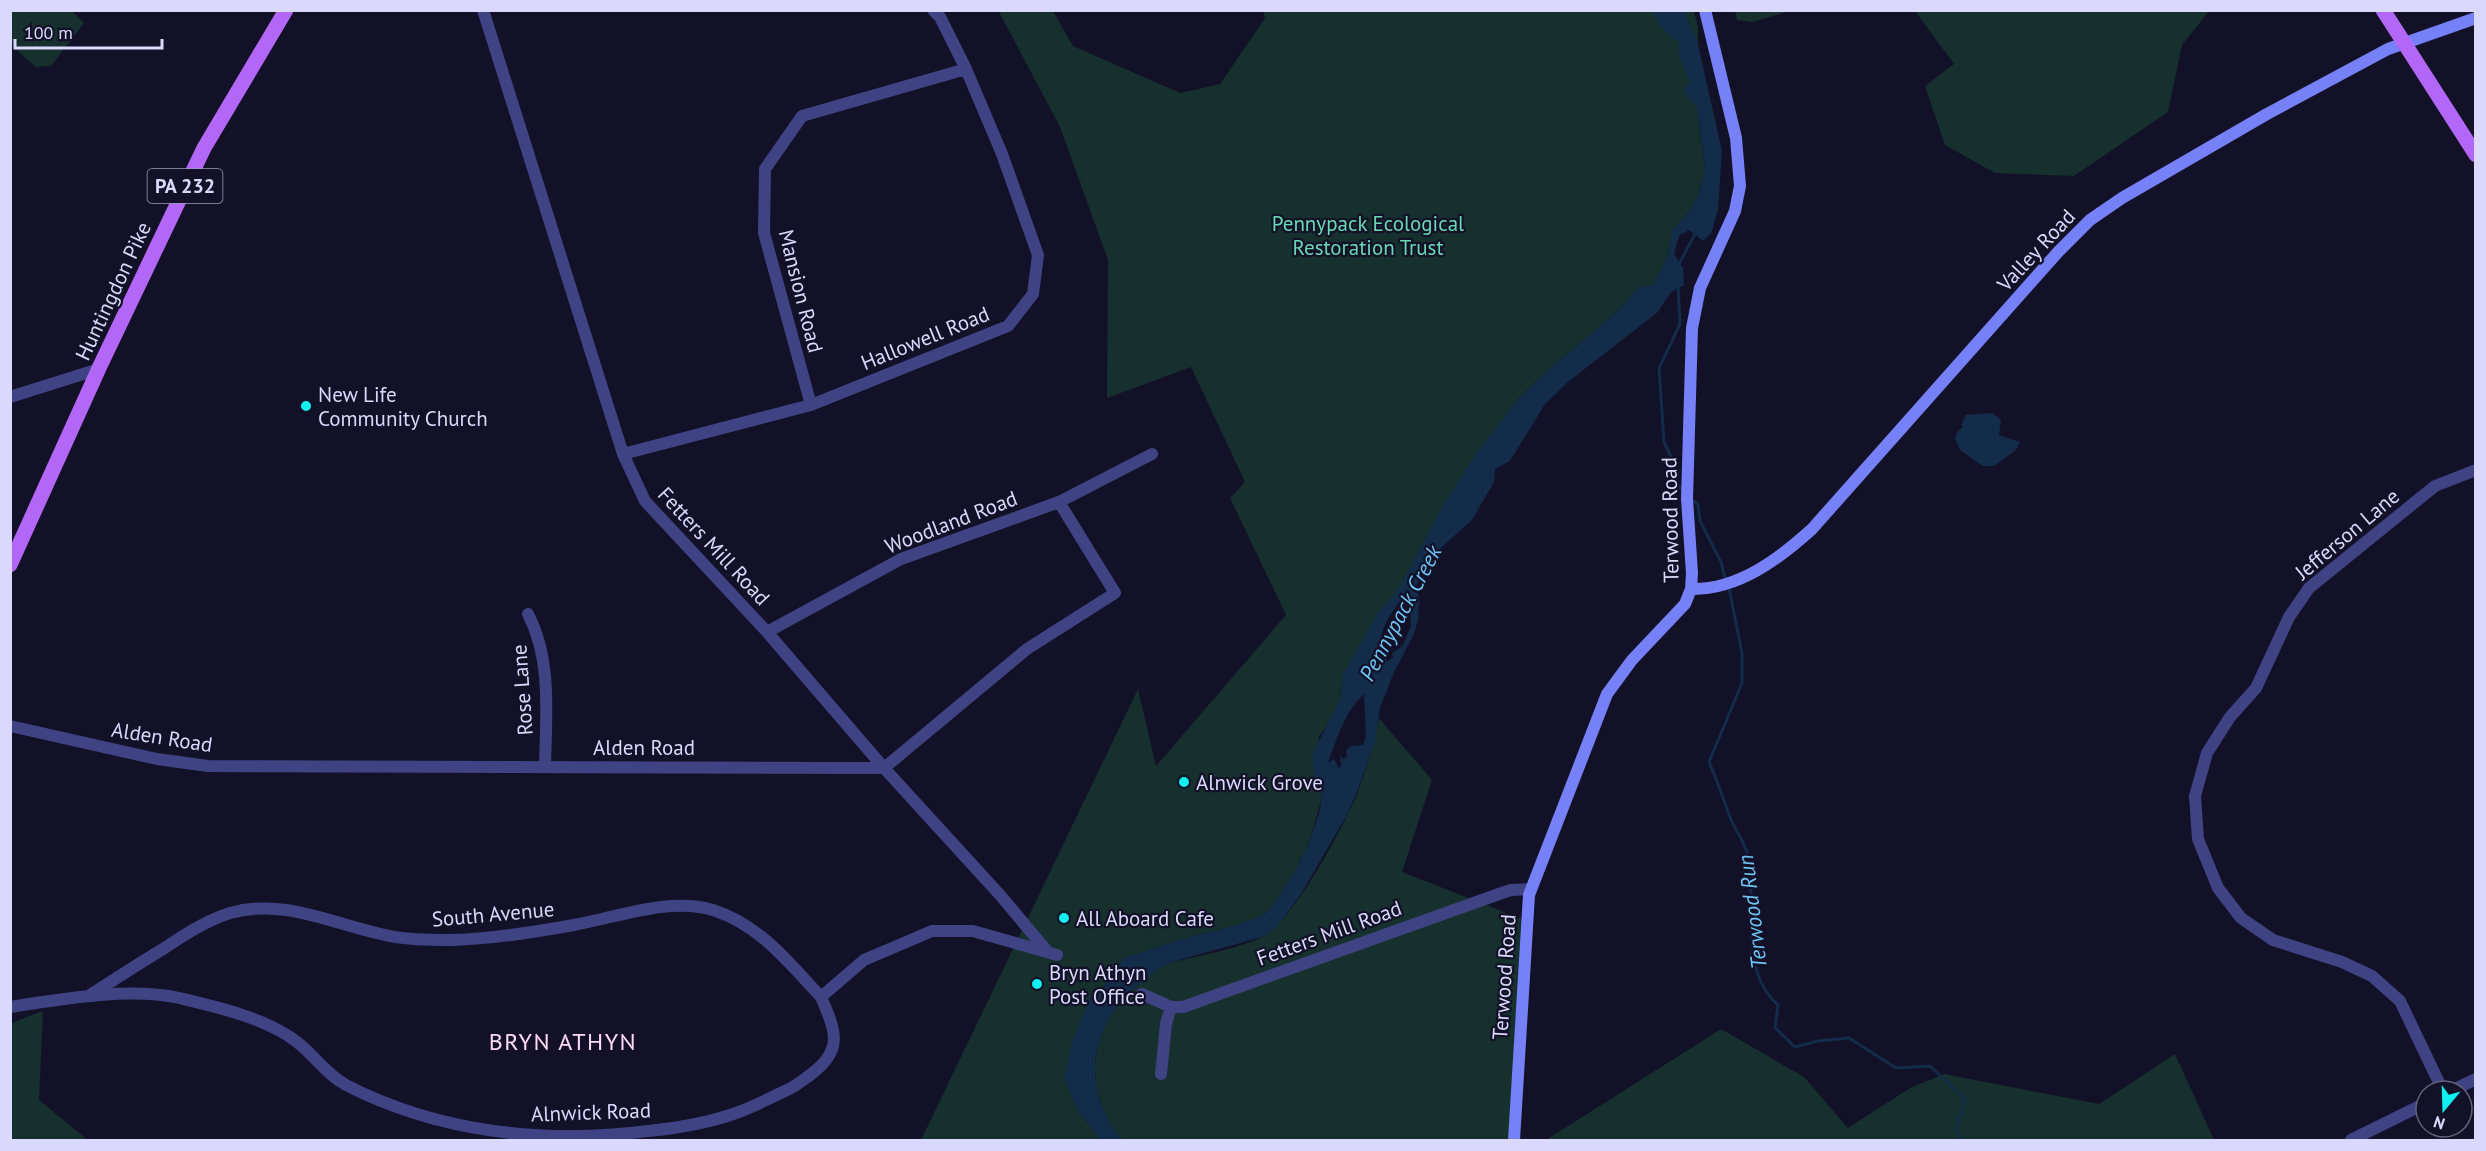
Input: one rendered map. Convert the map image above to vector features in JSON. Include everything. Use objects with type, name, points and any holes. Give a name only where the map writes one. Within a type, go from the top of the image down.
[{"type":"main road","name":"Huntingdon Pike","points":[[10,565],[99,369],[204,148],[286,10]]},
{"type":"main road","points":[[2383,10],[2475,154]]},
{"type":"street","name":"Fetters Mill Road","points":[[483,10],[623,454],[645,501],[767,632],[884,768],[1052,953],[973,931],[932,931],[864,960],[821,997]]},
{"type":"street","name":"Hallowell Road","points":[[623,454],[810,405],[1008,326],[1033,294],[1038,255],[1002,154],[966,69],[940,17],[933,10]]},
{"type":"street","name":"Terwood Road","points":[[1514,1140],[1527,913],[1531,889],[1607,694],[1632,660],[1685,604],[1691,588],[1687,484],[1692,328],[1695,308],[1705,276],[1736,211],[1740,186],[1736,138],[1705,10]]},
{"type":"street","name":"Valley Road","points":[[1691,588],[1719,586],[1772,562],[1812,529],[1999,317],[2090,220],[2140,186],[2376,56],[2404,43],[2475,18]]},
{"type":"street","name":"Mansion Road","points":[[810,405],[764,232],[765,169],[802,116],[966,69]]},
{"type":"street","points":[[10,397],[99,369]]},
{"type":"street","name":"Woodland Road","points":[[767,632],[901,560],[1059,502],[1152,454]]},
{"type":"street","name":"Jefferson Lane","points":[[2437,1079],[2400,1001],[2372,976],[2342,962],[2273,940],[2241,918],[2218,888],[2199,839],[2195,796],[2207,753],[2230,717],[2256,688],[2289,617],[2309,588],[2435,486],[2475,470]]},
{"type":"street","points":[[884,768],[1027,649],[1115,593],[1059,502]]},
{"type":"street","name":"Rose Lane","points":[[528,614],[538,633],[542,652],[546,697],[545,766]]},
{"type":"street","name":"Alden Road","points":[[10,726],[157,759],[208,766],[884,768]]},
{"type":"street","name":"Fetters Mill Road","points":[[1171,1007],[1183,1007],[1511,890],[1531,889]]},
{"type":"street","name":"South Avenue","points":[[89,996],[201,925],[231,913],[262,908],[309,914],[382,935],[435,940],[483,938],[573,926],[652,909],[682,906],[712,910],[741,923],[769,941],[821,997]]},
{"type":"street","points":[[1142,994],[1171,1007],[1166,1024],[1161,1074]]},
{"type":"street","name":"Alnwick Road","points":[[10,1007],[89,996],[175,997],[226,1010],[257,1021],[296,1041],[330,1075],[390,1105],[435,1119],[491,1130],[561,1137],[624,1134],[682,1127],[735,1114],[793,1088],[827,1062],[832,1052],[834,1041],[830,1017],[821,997]]},
{"type":"street","points":[[2351,1140],[2414,1109]]},
{"type":"green space","points":[[11,10],[72,11],[84,23],[51,66],[36,67],[11,45]]},
{"type":"green space","name":"Pennypack Ecological Restoration Trust","points":[[1000,10],[1053,11],[1073,46],[1180,93],[1220,84],[1265,18],[1263,11],[1694,11],[1698,27],[1697,107],[1705,169],[1699,193],[1688,213],[1673,230],[1667,257],[1654,285],[1639,287],[1620,309],[1546,372],[1519,398],[1485,443],[1342,686],[1341,697],[1331,720],[1319,737],[1315,780],[1322,797],[1310,840],[1296,869],[1271,908],[1262,916],[1233,926],[1124,958],[1103,989],[1090,999],[1064,1078],[1077,1109],[1100,1140],[921,1140],[1138,689],[1156,766],[1286,615],[1230,498],[1245,482],[1191,367],[1107,398],[1108,260],[1060,127],[999,12]]},
{"type":"green space","points":[[1735,10],[1789,11],[1753,22],[1737,20]]},
{"type":"green space","points":[[1915,11],[2209,11],[2182,45],[2168,112],[2074,176],[1995,173],[1945,145],[1925,86],[1954,64]]},
{"type":"green space","points":[[1379,718],[1432,780],[1402,872],[1527,921],[1515,1140],[1122,1140],[1100,1100],[1095,1079],[1100,1039],[1108,1020],[1121,1002],[1138,985],[1164,965],[1256,940],[1277,925],[1305,890],[1343,824],[1365,772]]},
{"type":"green space","points":[[43,1011],[39,1100],[88,1140],[11,1140],[11,1023]]},
{"type":"green space","points":[[1721,1029],[1804,1077],[1848,1128],[1910,1088],[1944,1074],[2099,1104],[2175,1054],[2214,1140],[1546,1140]]},
{"type":"water","points":[[1652,11],[1683,11],[1697,40],[1722,151],[1718,210],[1711,234],[1703,241],[1689,230],[1679,236],[1674,254],[1683,268],[1684,285],[1671,292],[1658,312],[1568,382],[1545,404],[1510,461],[1495,469],[1494,482],[1472,520],[1443,546],[1423,571],[1416,587],[1420,601],[1414,634],[1394,672],[1380,708],[1375,741],[1359,787],[1347,815],[1301,894],[1276,928],[1262,937],[1164,965],[1138,985],[1121,1002],[1108,1020],[1100,1039],[1095,1079],[1100,1100],[1122,1140],[1100,1140],[1077,1109],[1064,1078],[1072,1042],[1090,999],[1103,989],[1124,958],[1233,926],[1262,916],[1271,908],[1296,869],[1310,840],[1319,813],[1322,797],[1315,780],[1312,755],[1341,697],[1343,674],[1378,613],[1399,588],[1445,502],[1478,451],[1519,398],[1620,309],[1639,287],[1654,285],[1667,257],[1673,230],[1688,213],[1699,193],[1705,169],[1697,107],[1688,98],[1684,88],[1690,83],[1679,55],[1679,41],[1666,32]],"holes":[[[1409,591],[1411,625],[1404,643],[1392,653],[1393,657],[1387,662],[1388,651],[1382,655],[1380,647],[1383,629],[1392,612]],[[1364,694],[1366,736],[1363,745],[1351,746],[1346,750],[1347,757],[1344,759],[1340,755],[1339,768],[1334,759],[1328,763],[1347,717]]]},
{"type":"water","points":[[1993,413],[2001,420],[1999,435],[2020,442],[2016,450],[1994,466],[1983,466],[1960,450],[1955,438],[1963,427],[1961,425],[1966,415]]},
{"type":"waterway","name":"Pennypack Creek","points":[[1678,266],[1696,232]]},
{"type":"waterway","name":"Terwood Run","points":[[1678,286],[1680,324],[1659,368],[1664,442],[1671,457],[1678,486],[1684,491]]},
{"type":"waterway","name":"Terwood Run","points":[[1691,498],[1698,505],[1700,521],[1721,562],[1726,582]]},
{"type":"waterway","name":"Terwood Run","points":[[1729,588],[1742,653],[1742,683],[1709,762],[1732,822],[1747,852],[1753,954],[1757,973],[1765,990],[1778,1005],[1775,1028],[1795,1047],[1818,1041],[1849,1038],[1896,1068],[1930,1066],[1965,1099],[1956,1130],[1963,1140]]},
{"type":"waterway","name":"Pennypack Creek","points":[[1379,651],[1411,591]]},
{"type":"place","name":"New Life Community Church","points":[[306,406]]},
{"type":"place","name":"Alnwick Grove","points":[[1184,782]]},
{"type":"place","name":"All Aboard Cafe","points":[[1064,918]]},
{"type":"place","name":"Bryn Athyn Post Office","points":[[1037,984]]},
{"type":"district","name":"BRYN ATHYN","points":[[563,1041]]}]
